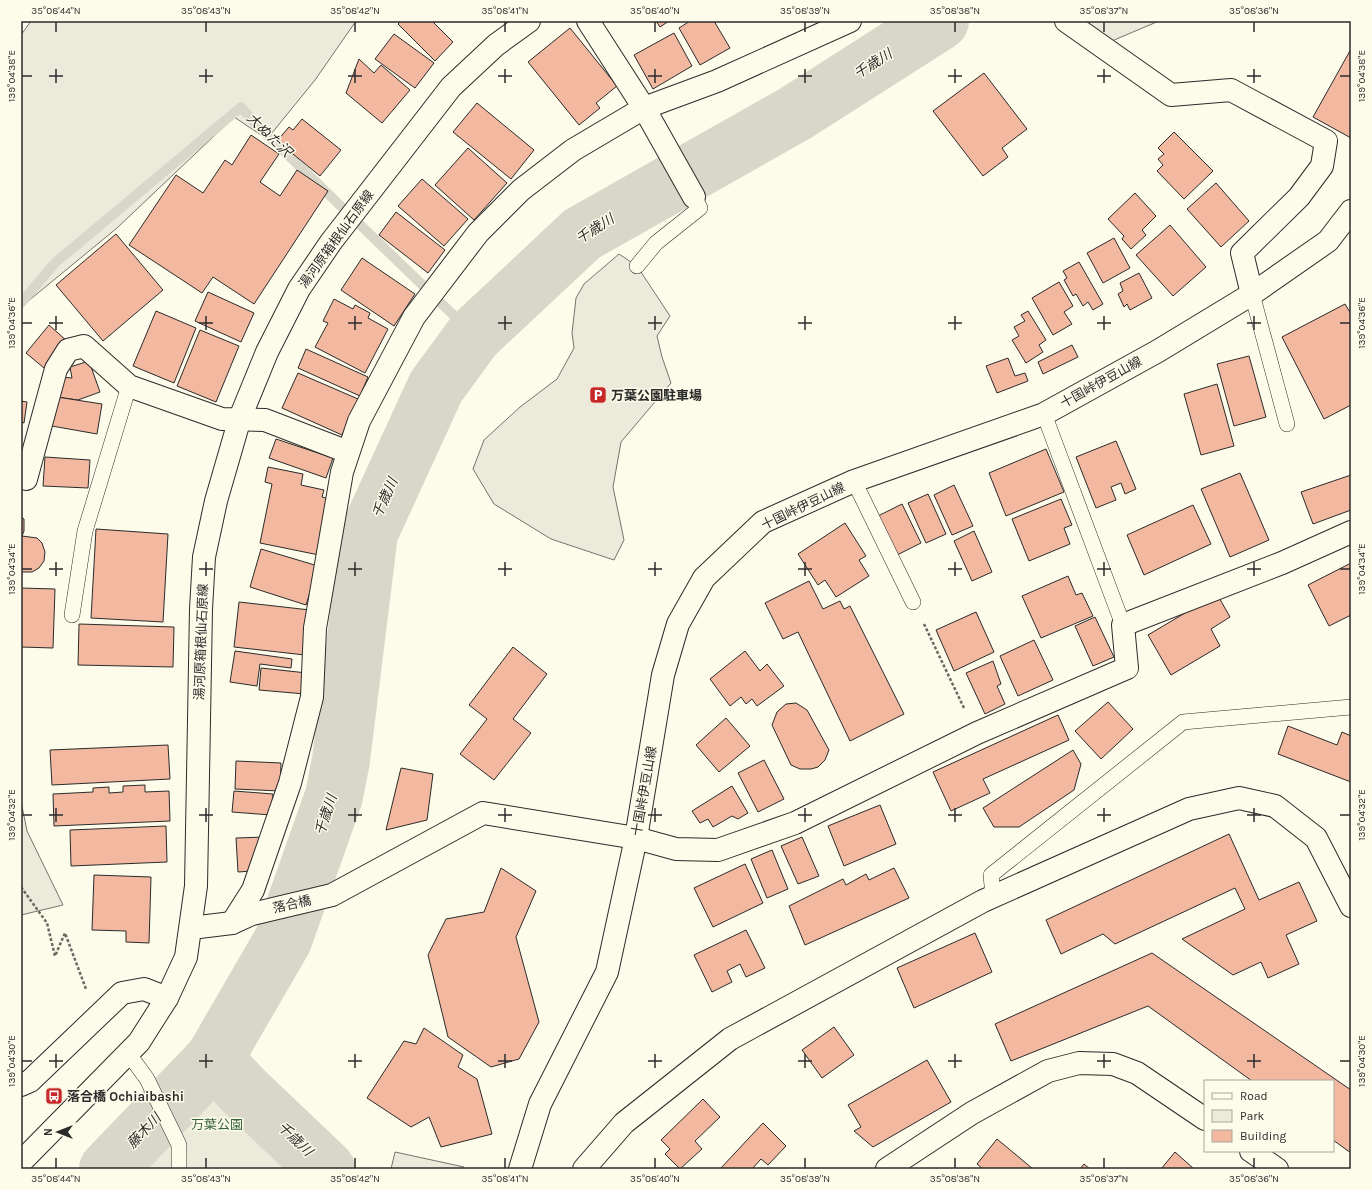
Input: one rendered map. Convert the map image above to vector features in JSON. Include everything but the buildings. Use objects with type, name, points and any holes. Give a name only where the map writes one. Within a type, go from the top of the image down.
[{"type":"street","name":"湯河原箱根仙石原線","points":[[21,1162],[139,1042],[167,998],[186,957],[196,886],[201,609],[204,557],[216,501],[240,418],[267,352],[299,289],[330,242],[451,87],[496,45],[529,21]]},
{"type":"street","points":[[588,21],[648,114],[694,197]]},
{"type":"street","points":[[232,923],[253,890],[290,784],[312,697],[315,628],[342,472],[348,452],[359,421],[414,317],[478,233],[521,190],[573,150],[717,81],[850,21]]},
{"type":"street","points":[[1066,21],[1171,95],[1231,90],[1326,141],[1322,166],[1299,197],[1242,253],[1252,294]]},
{"type":"street","name":"十国峠伊豆山線","points":[[520,1169],[540,1104],[607,972],[636,838],[663,674],[678,624],[704,578],[763,522],[854,481],[1044,414],[1158,351],[1252,294],[1328,241],[1351,211]]},
{"type":"street","points":[[26,479],[56,369],[68,350],[84,346],[129,386],[222,419],[240,418],[265,420],[348,452]]},
{"type":"street","points":[[1123,625],[1282,563],[1351,532]]},
{"type":"street","name":"落合橋","points":[[191,928],[232,923],[252,914],[332,895],[483,813],[636,838],[676,850],[718,850],[795,823],[977,733],[1126,668],[1123,625]]},
{"type":"street","points":[[584,1169],[624,1123],[730,1039],[993,896],[1189,809],[1239,798],[1275,806],[1316,838],[1351,906]]},
{"type":"street","points":[[21,1085],[30,1081],[122,993],[144,990],[167,998]]},
{"type":"street","points":[[887,1169],[972,1113],[1048,1070],[1079,1063],[1113,1064],[1137,1073],[1204,1118]]},
{"type":"street","points":[[1252,1152],[1277,1169]]},
{"type":"lane","points":[[637,266],[656,243],[700,208],[694,197]]},
{"type":"lane","points":[[1252,294],[1287,424]]},
{"type":"lane","points":[[72,615],[85,531],[129,386]]},
{"type":"lane","points":[[1044,414],[1123,625]]},
{"type":"lane","points":[[854,481],[913,602]]},
{"type":"lane","points":[[993,896],[991,875],[1183,722],[1351,707]]},
{"type":"lane","points":[[128,1053],[148,1082],[179,1145],[179,1169]]},
{"type":"path","points":[[913,602],[977,733]]},
{"type":"path","points":[[21,887],[47,923],[55,956],[65,933],[87,990],[93,986]]},
{"type":"green space","points":[[31,21],[356,21],[315,80],[267,139],[234,117],[117,228],[21,307],[21,35]]},
{"type":"green space","points":[[21,801],[27,831],[63,905],[21,915]]},
{"type":"green space","name":"万葉公園","points":[[214,1059],[327,1169],[119,1169]]},
{"type":"green space","points":[[395,1152],[464,1167],[464,1169],[391,1169]]},
{"type":"shaded area","points":[[1076,21],[1159,21],[1100,46]]},
{"type":"shaded area","name":"万葉公園駐車場","points":[[619,254],[637,266],[670,316],[657,336],[662,357],[671,383],[621,442],[613,487],[624,540],[614,560],[551,539],[494,504],[473,469],[484,440],[520,407],[557,379],[574,348],[572,333],[576,298],[584,284]]},
{"type":"waterway","name":"千歳川","points":[[326,1169],[243,1090],[214,1059],[283,940],[334,796],[341,760],[369,533],[436,387],[474,335],[582,234],[796,113],[940,21]]},
{"type":"waterway","name":"大ぬた沢","points":[[21,303],[55,263],[241,107],[255,123],[474,335]]},
{"type":"waterway","name":"藤木川","points":[[108,1169],[214,1059]]},
{"type":"place","name":"万葉公園駐車場","points":[[598,395]]},
{"type":"place","name":"落合橋 Ochiaibashi","points":[[54,1096]]}]
